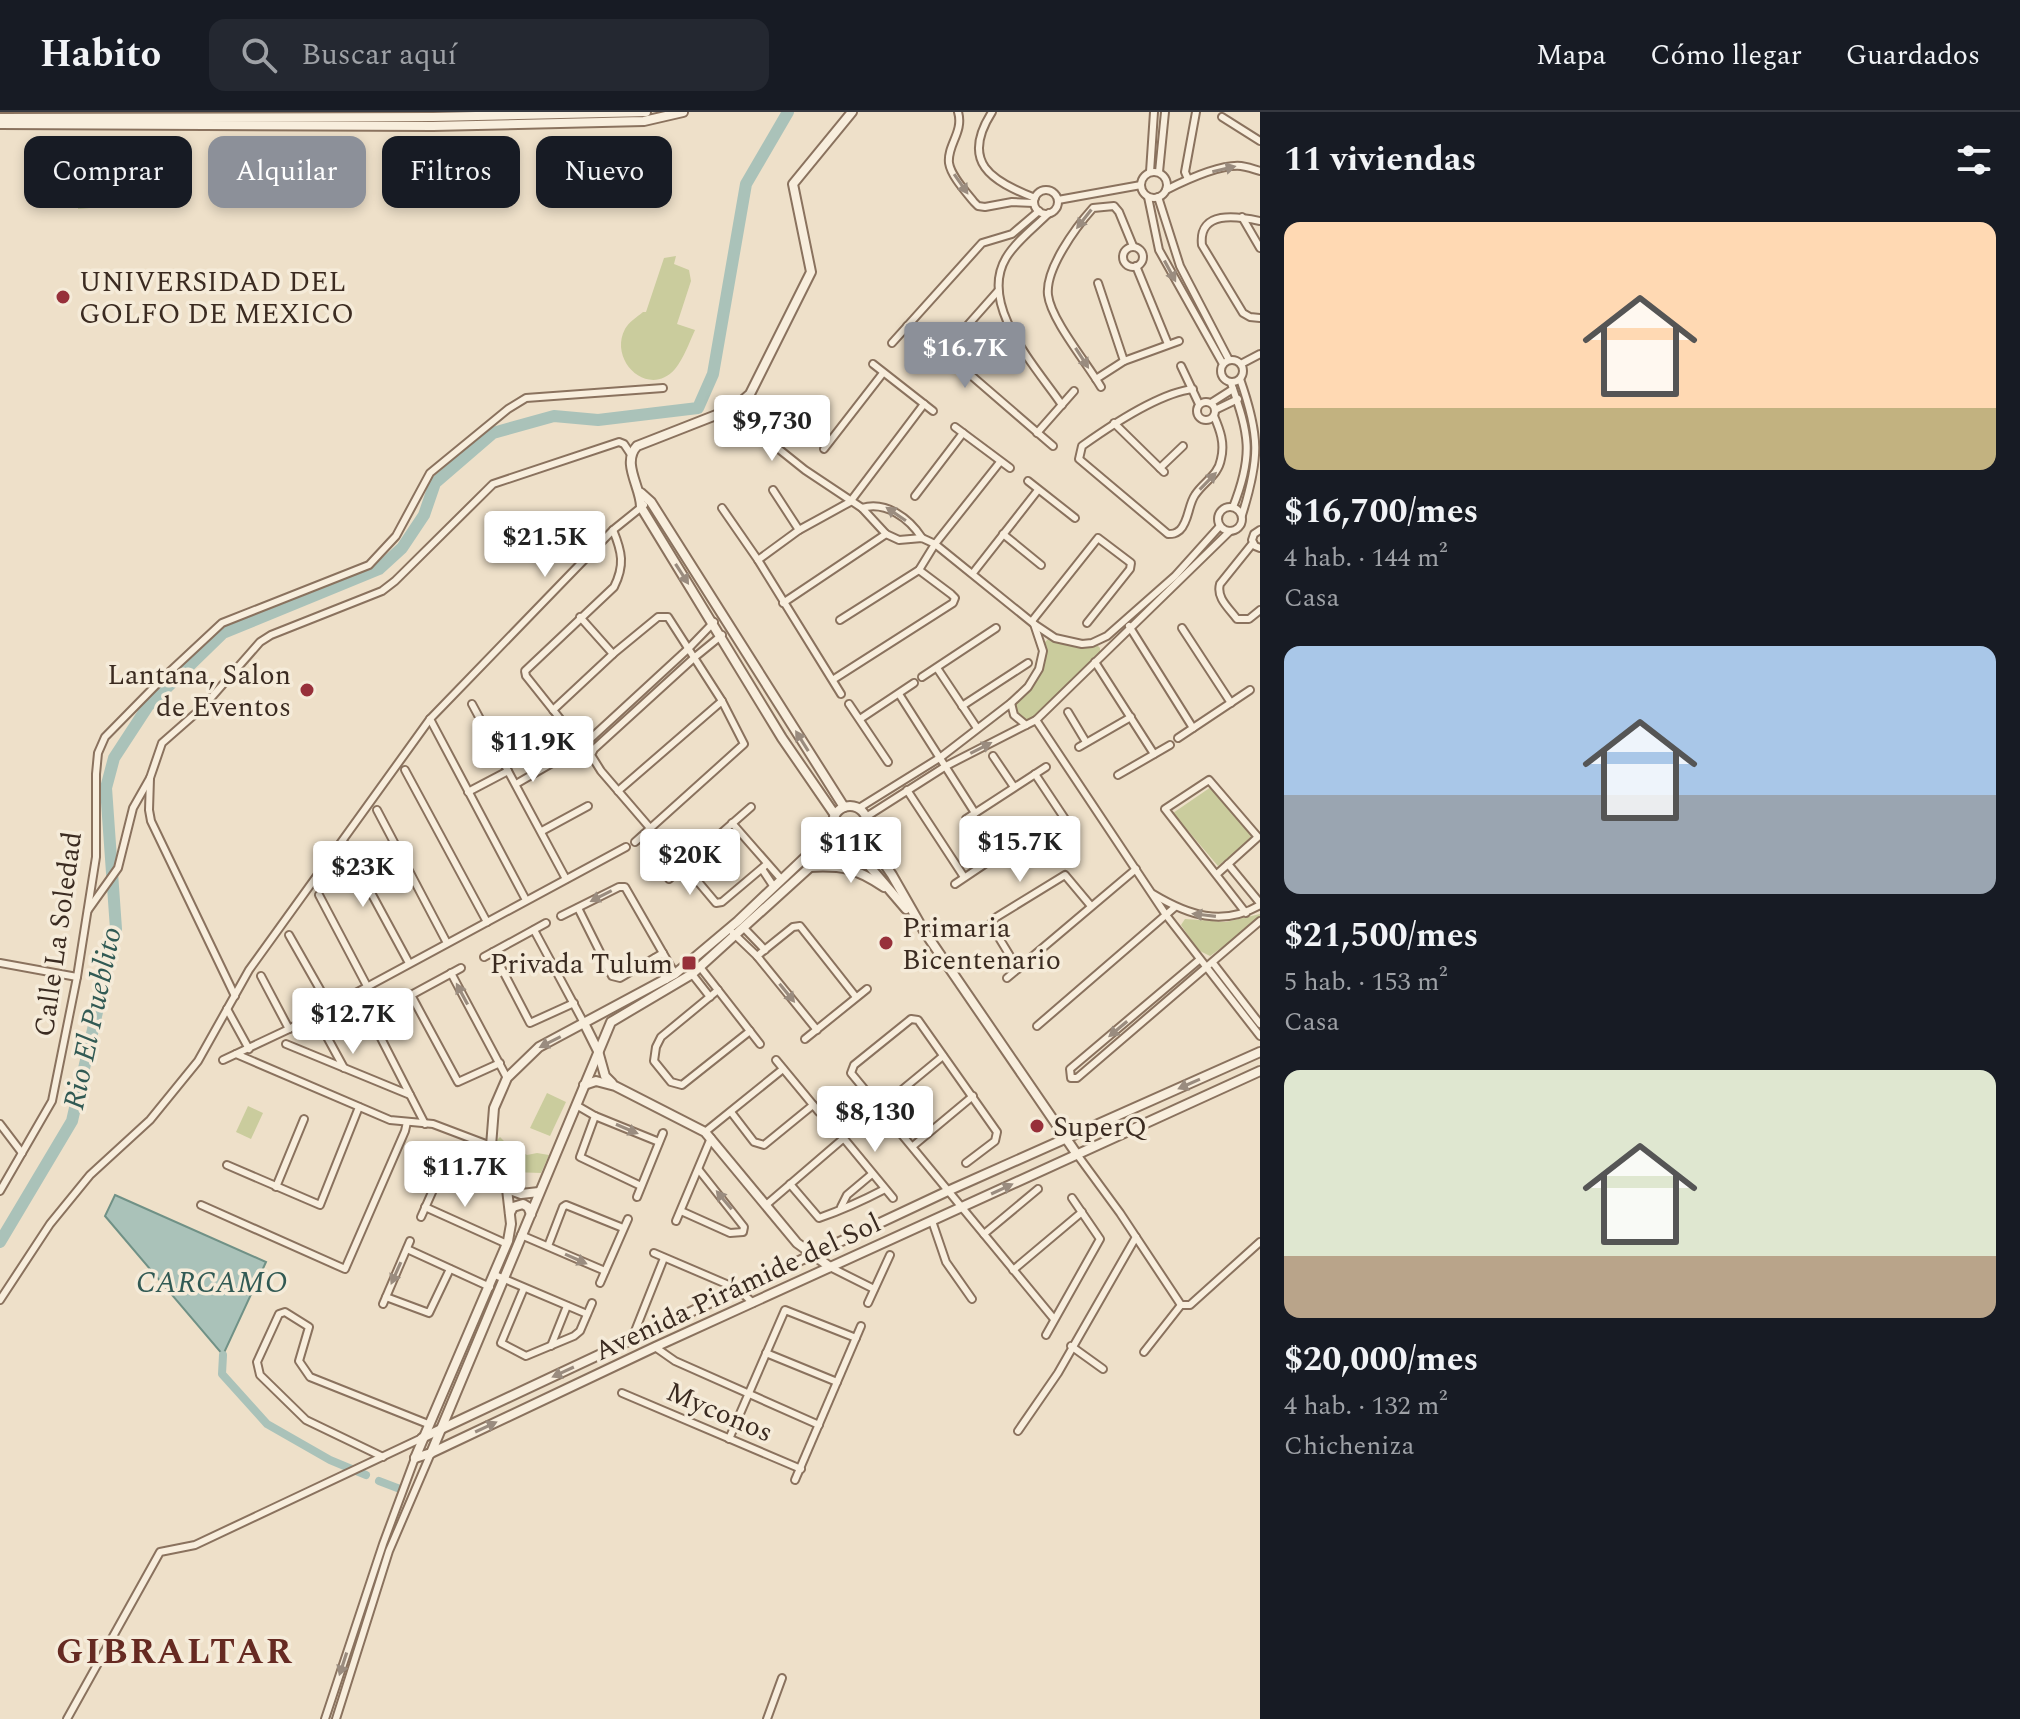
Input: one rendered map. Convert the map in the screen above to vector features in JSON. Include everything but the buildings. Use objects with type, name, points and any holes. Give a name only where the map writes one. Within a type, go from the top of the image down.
[{"type":"street","points":[[0,121],[646,112]]},
{"type":"street","points":[[0,121],[433,126],[644,121],[683,112]]},
{"type":"street","points":[[958,112],[959,128],[949,162],[978,206],[1035,201],[1045,190],[1054,192],[1058,200],[1056,209],[1015,248],[1000,272],[998,291],[1007,324],[1062,405]]},
{"type":"street","points":[[992,112],[981,132],[979,144],[983,164],[997,182],[1035,201],[1039,211]]},
{"type":"street","points":[[1150,172],[1154,112]]},
{"type":"street","points":[[1159,172],[1165,112]]},
{"type":"street","points":[[1148,197],[1158,197],[1186,175],[1196,112]]},
{"type":"street","points":[[849,114],[793,184],[811,272],[750,394],[743,402],[637,446],[630,453],[629,462],[641,493],[641,507],[722,635],[782,738],[825,796],[835,815],[835,829],[895,894],[924,931],[1181,1305]]},
{"type":"street","points":[[1222,117],[1260,141]]},
{"type":"street","points":[[1167,180],[1240,166],[1260,171]]},
{"type":"street","points":[[1167,180],[1159,172],[1150,172],[1142,179],[1154,237],[1226,362]]},
{"type":"street","points":[[1166,190],[1167,180]]},
{"type":"street","points":[[1058,200],[1141,185]]},
{"type":"street","points":[[1158,197],[1180,266],[1226,362],[1221,374],[1238,399],[1248,449],[1243,483],[1233,507]]},
{"type":"street","points":[[1101,387],[1052,310],[1047,293],[1051,274],[1070,238],[1093,208],[1114,206],[1143,259]]},
{"type":"street","points":[[892,343],[982,243],[1006,237],[1039,211],[1049,213]]},
{"type":"street","points":[[1260,221],[1223,217],[1205,226],[1201,232],[1202,245],[1243,313],[1260,318]]},
{"type":"street","points":[[1242,217],[1260,248]]},
{"type":"street","points":[[1006,237],[1015,248]]},
{"type":"street","points":[[1136,266],[1127,264],[1123,256],[1125,251],[1154,237]]},
{"type":"street","points":[[1136,266],[1159,250]]},
{"type":"street","points":[[1136,266],[1168,344]]},
{"type":"street","points":[[1098,283],[1124,361]]},
{"type":"street","points":[[944,352],[998,291]]},
{"type":"street","points":[[907,326],[944,352],[1053,446]]},
{"type":"street","points":[[1096,379],[1124,361],[1179,341]]},
{"type":"street","points":[[1226,362],[1241,364],[1260,354]]},
{"type":"street","points":[[873,364],[933,411]]},
{"type":"street","points":[[1199,404],[1211,403],[1240,379],[1243,374],[1241,364]]},
{"type":"street","points":[[1181,366],[1199,404],[1197,413],[1200,419],[1206,421],[1238,399]]},
{"type":"street","points":[[824,449],[883,373]]},
{"type":"street","points":[[1240,379],[1256,425],[1260,448],[1254,487],[1241,525]]},
{"type":"street","name":"Calle La Soledad","points":[[0,1191],[52,1101],[77,977],[96,857],[98,753],[105,737],[222,623],[369,565],[396,536],[430,473],[508,409],[526,398],[663,388]]},
{"type":"street","points":[[1193,389],[1180,391],[1114,423],[1082,446],[1079,459],[1168,534],[1180,530],[1193,497],[1216,474],[1222,458],[1222,435],[1211,403]]},
{"type":"street","points":[[1037,433],[1074,391]]},
{"type":"street","points":[[743,402],[780,450],[862,508],[886,534],[899,540],[922,538],[935,544],[1055,638]]},
{"type":"street","points":[[758,560],[799,530],[850,502],[924,404]]},
{"type":"street","points":[[1114,423],[1162,470],[1183,446]]},
{"type":"street","points":[[955,427],[1010,468]]},
{"type":"street","points":[[915,496],[963,433]]},
{"type":"street","points":[[86,913],[118,868],[133,808],[150,778],[162,743],[203,707],[260,642],[382,591],[493,484],[619,442],[630,453]]},
{"type":"street","points":[[840,620],[919,570],[935,544],[1000,462]]},
{"type":"street","points":[[1028,481],[1075,518]]},
{"type":"street","points":[[773,490],[799,530]]},
{"type":"street","points":[[973,573],[1038,490]]},
{"type":"street","points":[[641,493],[651,502],[844,807]]},
{"type":"street","points":[[0,1300],[50,1224],[83,1184],[150,1120],[198,1061],[249,970],[430,719],[613,530],[651,502]]},
{"type":"street","points":[[862,508],[886,506],[916,528],[922,538]]},
{"type":"street","points":[[866,817],[946,766],[1036,720],[1098,659],[1220,526],[1219,514],[1225,508],[1233,507],[1242,515]]},
{"type":"street","points":[[722,508],[841,694]]},
{"type":"street","points":[[1241,525],[1258,531],[1218,591],[1237,619],[1249,619],[1260,610]]},
{"type":"street","points":[[1042,645],[1049,638],[1092,643],[1127,624],[1241,525]]},
{"type":"street","points":[[1220,526],[1260,548]]},
{"type":"street","points":[[613,530],[622,552],[622,570],[614,587],[525,671],[577,740],[582,744],[588,741],[714,622]]},
{"type":"street","points":[[783,603],[886,534]]},
{"type":"street","points":[[1003,534],[1041,565]]},
{"type":"street","points":[[1033,622],[1098,538],[1131,563],[1130,569],[1087,623]]},
{"type":"street","points":[[664,544],[674,539]]},
{"type":"street","points":[[834,679],[953,603],[955,598],[951,594],[919,570]]},
{"type":"street","points":[[553,710],[613,654],[664,615],[695,657],[744,744],[635,842]]},
{"type":"street","points":[[580,617],[613,654]]},
{"type":"street","points":[[835,815],[844,807],[859,808],[941,757],[1028,687],[1039,669],[1042,645],[1033,622]]},
{"type":"street","points":[[1127,624],[1193,728]]},
{"type":"street","points":[[922,677],[996,628]]},
{"type":"street","points":[[1182,628],[1231,703]]},
{"type":"street","points":[[650,828],[591,755],[722,635]]},
{"type":"street","points":[[1092,643],[1100,648],[1098,659],[1154,754]]},
{"type":"street","points":[[962,706],[1028,663]]},
{"type":"street","points":[[937,668],[977,728]]},
{"type":"street","points":[[860,719],[914,683]]},
{"type":"street","points":[[1178,738],[1250,690]]},
{"type":"street","points":[[899,694],[975,813]]},
{"type":"street","points":[[618,791],[722,701]]},
{"type":"street","points":[[1011,703],[1014,715],[1026,725]]},
{"type":"street","points":[[472,704],[566,879]]},
{"type":"street","points":[[849,704],[888,762]]},
{"type":"street","points":[[1068,712],[1086,742]]},
{"type":"street","points":[[1079,747],[1131,717]]},
{"type":"street","points":[[430,719],[526,900]]},
{"type":"street","points":[[1036,720],[1166,915],[1260,1036]]},
{"type":"street","points":[[1118,775],[1170,745]]},
{"type":"street","points":[[993,756],[1014,787]]},
{"type":"street","points":[[516,784],[554,762]]},
{"type":"street","points":[[966,819],[1046,767]]},
{"type":"street","points":[[405,770],[487,922]]},
{"type":"street","points":[[468,792],[508,771]]},
{"type":"street","points":[[1035,774],[1069,825]]},
{"type":"street","points":[[150,778],[151,821],[235,996]]},
{"type":"street","points":[[1217,874],[1258,837],[1209,780],[1165,809],[1246,913]]},
{"type":"street","points":[[907,790],[964,877]]},
{"type":"street","points":[[542,831],[588,806]]},
{"type":"street","points":[[669,879],[751,807]]},
{"type":"street","points":[[325,1719],[422,1438],[490,1287],[503,1278],[510,1213],[507,1189],[498,1173],[491,1146],[494,1108],[507,1078],[539,1047],[675,974],[732,932],[844,839],[859,838],[867,826],[866,817],[859,808]]},
{"type":"street","points":[[377,810],[447,943]]},
{"type":"street","points":[[732,823],[778,884]]},
{"type":"street","points":[[741,924],[835,829]]},
{"type":"street","points":[[955,884],[1037,829]]},
{"type":"street","points":[[864,834],[924,931]]},
{"type":"street","points":[[343,841],[409,963]]},
{"type":"street","points":[[223,1060],[289,1029],[626,847]]},
{"type":"street","points":[[1150,892],[1175,907],[1195,914],[1220,917],[1246,913],[1260,904],[1228,864]]},
{"type":"street","points":[[684,865],[716,903],[722,902],[766,868]]},
{"type":"street","points":[[809,867],[840,866],[853,869],[895,894]]},
{"type":"street","points":[[1007,978],[1136,869]]},
{"type":"street","points":[[1018,969],[993,928],[991,923],[995,918],[1065,875],[1091,906]]},
{"type":"street","points":[[561,916],[619,887],[625,887],[675,974]]},
{"type":"street","points":[[319,895],[367,986]]},
{"type":"street","points":[[1037,1026],[1175,907]]},
{"type":"street","points":[[578,908],[612,976],[620,978],[664,955]]},
{"type":"street","points":[[1199,960],[1070,1069],[1071,1078],[1077,1078],[1260,921]]},
{"type":"street","points":[[484,957],[546,923]]},
{"type":"street","points":[[741,924],[765,950]]},
{"type":"street","points":[[757,956],[793,927],[800,926],[856,997]]},
{"type":"street","points":[[534,930],[598,1051],[605,1076],[615,1086]]},
{"type":"street","points":[[732,932],[757,956],[817,1030]]},
{"type":"street","points":[[336,1719],[389,1551],[606,1032],[619,1016],[703,970],[732,932]]},
{"type":"street","points":[[289,935],[330,1007]]},
{"type":"street","points":[[493,952],[530,1023],[575,1006]]},
{"type":"street","points":[[655,959],[666,980]]},
{"type":"street","points":[[0,963],[77,977]]},
{"type":"street","points":[[1213,963],[1260,1024]]},
{"type":"street","points":[[402,1000],[461,968]]},
{"type":"street","points":[[703,970],[760,1044]]},
{"type":"street","points":[[451,973],[507,1078]]},
{"type":"street","points":[[261,976],[289,1029]]},
{"type":"street","points":[[694,977],[710,997]]},
{"type":"street","points":[[805,1039],[867,989]]},
{"type":"street","points":[[718,990],[661,1037],[654,1061],[671,1082],[682,1085],[750,1031]]},
{"type":"street","points":[[411,995],[458,1082],[501,1064]]},
{"type":"street","points":[[363,1003],[425,1124]]},
{"type":"street","points":[[227,1009],[249,1049]]},
{"type":"street","points":[[966,1163],[997,1137],[973,1096],[914,1018],[854,1065],[851,1073],[1054,1319]]},
{"type":"street","points":[[321,1026],[344,1068]]},
{"type":"street","points":[[286,1044],[410,1095]]},
{"type":"street","name":"Avenida Pirámide del Sol","points":[[422,1438],[950,1190],[1260,1052]]},
{"type":"street","points":[[236,1054],[390,1120],[425,1124],[491,1146]]},
{"type":"street","points":[[880,1108],[943,1056]]},
{"type":"street","points":[[776,1060],[819,1112]]},
{"type":"street","points":[[676,1221],[699,1170],[708,1135],[783,1069]]},
{"type":"street","name":"Avenida Pirámide del Sol","points":[[415,1458],[1260,1071]]},
{"type":"street","points":[[584,1085],[596,1081],[615,1086],[708,1135],[797,1243],[830,1267],[874,1289]]},
{"type":"street","points":[[913,1146],[973,1096]]},
{"type":"street","points":[[576,1105],[659,1142]]},
{"type":"street","points":[[731,1112],[754,1142],[764,1145],[813,1105]]},
{"type":"street","points":[[227,1165],[317,1204],[321,1203],[359,1107]]},
{"type":"street","points":[[595,1116],[580,1157],[641,1186]]},
{"type":"street","points":[[276,1187],[304,1119]]},
{"type":"street","points":[[201,1205],[345,1269],[407,1122]]},
{"type":"street","points":[[0,1124],[22,1153]]},
{"type":"street","points":[[836,1129],[893,1198]]},
{"type":"street","points":[[637,1197],[663,1133]]},
{"type":"street","points":[[766,1205],[844,1138]]},
{"type":"street","points":[[1050,1145],[1060,1149],[1062,1160]]},
{"type":"street","points":[[421,1217],[449,1154]]},
{"type":"street","points":[[444,1165],[477,1179]]},
{"type":"street","points":[[681,1211],[730,1233],[743,1232],[742,1222],[699,1170]]},
{"type":"street","points":[[841,1207],[847,1195],[872,1174]]},
{"type":"street","points":[[790,1184],[819,1218],[841,1207],[855,1205],[885,1189]]},
{"type":"street","points":[[507,1189],[521,1194],[539,1192]]},
{"type":"street","points":[[984,1234],[1038,1189]]},
{"type":"street","points":[[1046,1335],[1100,1239],[1072,1198]]},
{"type":"street","points":[[510,1213],[513,1207],[523,1204],[531,1214]]},
{"type":"street","points":[[548,1246],[566,1205],[623,1228]]},
{"type":"street","points":[[425,1207],[507,1244]]},
{"type":"street","points":[[1013,1270],[1082,1212]]},
{"type":"street","points":[[600,1283],[628,1219]]},
{"type":"street","points":[[932,1221],[946,1262],[972,1299]]},
{"type":"street","points":[[521,1235],[605,1271]]},
{"type":"street","points":[[1018,1431],[1058,1373],[1136,1237]]},
{"type":"street","points":[[410,1241],[384,1300],[429,1313],[450,1269]]},
{"type":"street","points":[[1181,1305],[1190,1305],[1260,1242]]},
{"type":"street","points":[[407,1249],[490,1287]]},
{"type":"street","points":[[654,1253],[738,1289],[753,1303]]},
{"type":"street","points":[[868,1303],[890,1255]]},
{"type":"street","points":[[631,1341],[664,1258]]},
{"type":"street","points":[[503,1278],[587,1314]]},
{"type":"street","points":[[524,1288],[501,1343],[526,1356],[580,1331],[592,1303]]},
{"type":"street","points":[[1144,1352],[1181,1305]]},
{"type":"street","points":[[551,1346],[567,1306]]},
{"type":"street","points":[[729,1439],[785,1310],[856,1338]]},
{"type":"street","points":[[383,1457],[306,1420],[260,1375],[257,1362],[281,1313],[285,1312],[309,1327],[299,1358],[310,1377],[428,1424]]},
{"type":"street","points":[[795,1480],[861,1326]]},
{"type":"street","points":[[1071,1346],[1103,1369]]},
{"type":"street","points":[[655,1347],[675,1361],[819,1425]]},
{"type":"street","points":[[766,1353],[837,1382]]},
{"type":"street","points":[[601,1354],[608,1369]]},
{"type":"street","name":"Myconos","points":[[622,1393],[801,1469]]},
{"type":"street","points":[[67,1719],[160,1552],[195,1545],[422,1438]]},
{"type":"street","points":[[404,1493],[412,1496]]},
{"type":"street","points":[[358,1617],[368,1620]]},
{"type":"street","points":[[767,1719],[782,1678]]},
{"type":"green space","points":[[676,256],[674,264],[689,270],[691,281],[677,324],[695,330],[675,369],[665,377],[654,380],[643,378],[626,364],[621,341],[629,324],[646,312],[664,258]]},
{"type":"green space","points":[[1049,638],[1096,644],[1100,648],[1100,656],[1036,720],[1026,725],[1020,722],[1011,703],[1039,669],[1042,645]]},
{"type":"green space","points":[[1211,787],[1253,837],[1218,866],[1173,813]]},
{"type":"green space","points":[[1260,914],[1260,920],[1210,956],[1198,950],[1181,925],[1185,919],[1226,922]]},
{"type":"green space","points":[[547,1093],[566,1102],[550,1136],[530,1128]]},
{"type":"green space","points":[[248,1106],[263,1113],[251,1139],[236,1132]]},
{"type":"green space","points":[[500,1137],[527,1155],[549,1155],[541,1173],[511,1172],[510,1167],[503,1164],[497,1140]]},
{"type":"water","name":"CARCAMO","points":[[115,1195],[266,1262],[223,1355],[105,1216]]},
{"type":"waterway","name":"Rio El Pueblito","points":[[0,1242],[72,1121],[116,929],[106,788],[114,758],[148,706],[223,633],[379,569],[402,548],[424,515],[435,483],[493,433],[554,416],[598,420],[698,408],[713,374],[746,184],[788,112]]},
{"type":"waterway","points":[[223,1355],[222,1374],[267,1424],[330,1460],[366,1475]]},
{"type":"waterway","points":[[379,1481],[400,1489]]},
{"type":"place","name":"UNIVERSIDAD DEL GOLFO DE MEXICO","points":[[63,297]]},
{"type":"place","name":"Lantana, Salon de Eventos","points":[[307,690]]},
{"type":"place","name":"Primaria Bicentenario","points":[[886,943]]},
{"type":"place","name":"Privada Tulum","points":[[689,963]]},
{"type":"place","name":"SuperQ","points":[[1037,1126]]},
{"type":"district","name":"GIBRALTAR","points":[[175,1650]]}]
